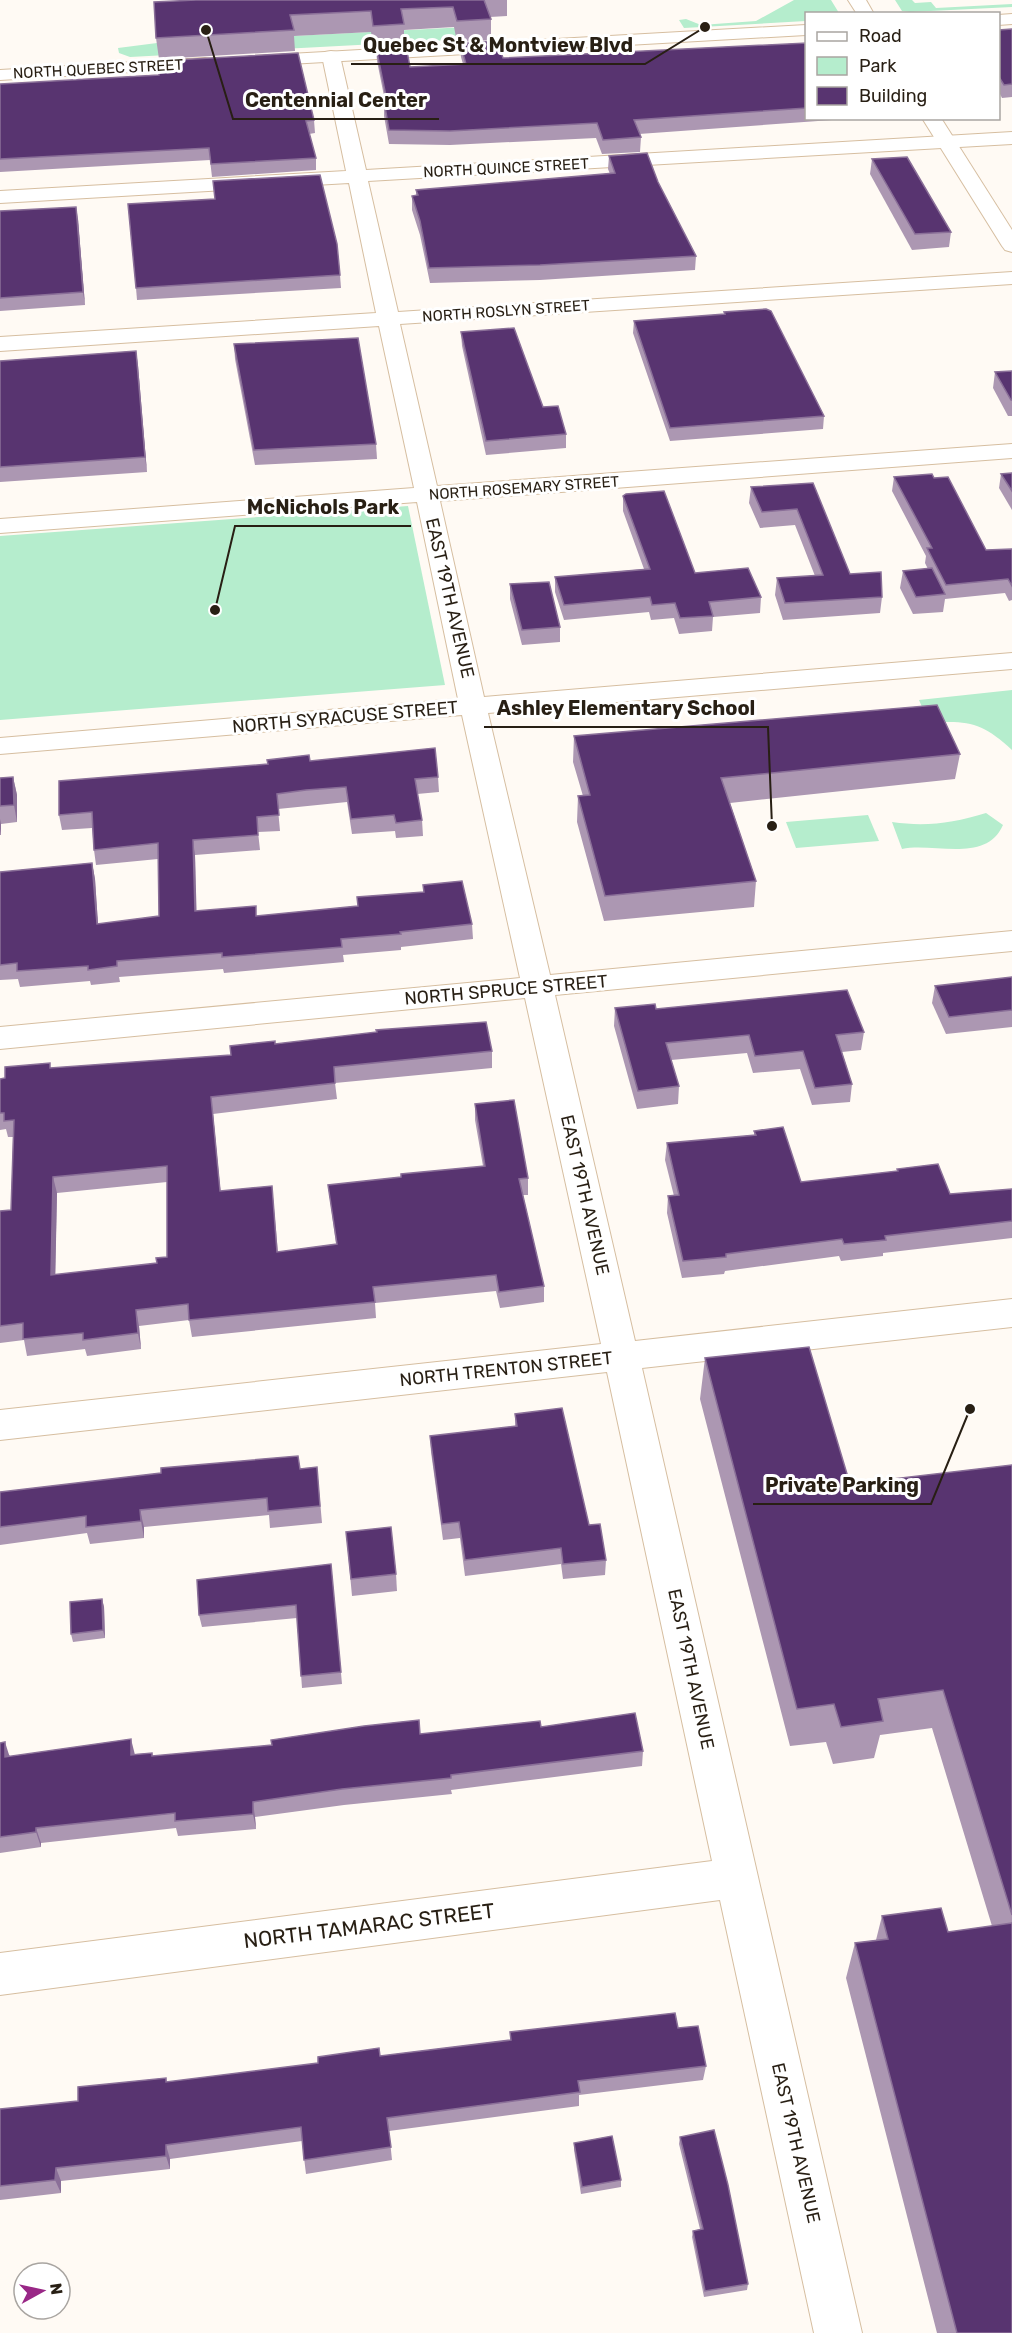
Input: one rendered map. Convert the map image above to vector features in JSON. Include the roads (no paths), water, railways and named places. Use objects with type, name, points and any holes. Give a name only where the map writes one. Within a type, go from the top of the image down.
[{"type":"street","points":[[240,61],[805,30]]},
{"type":"street","name":"EAST 19TH AVENUE","points":[[331,56],[356,177],[838,2333]]},
{"type":"street","name":"NORTH QUEBEC STREET","points":[[0,75],[217,63]]},
{"type":"street","points":[[932,120],[1012,246]]},
{"type":"street","name":"NORTH QUINCE STREET","points":[[0,197],[1012,138]]},
{"type":"street","name":"NORTH ROSLYN STREET","points":[[0,344],[1012,278]]},
{"type":"street","name":"NORTH ROSEMARY STREET","points":[[0,526],[1012,451]]},
{"type":"street","name":"NORTH SYRACUSE STREET","points":[[0,746],[1012,661]]},
{"type":"street","name":"NORTH SPRUCE STREET","points":[[0,1038],[1012,941]]},
{"type":"street","name":"NORTH TRENTON STREET","points":[[0,1425],[1012,1313]]},
{"type":"street","name":"NORTH TAMARAC STREET","points":[[0,1974],[737,1878]]},
{"type":"place","name":"Quebec St & Montview Blvd","points":[[705,27]]},
{"type":"place","name":"Centennial Center","points":[[206,30]]},
{"type":"place","name":"McNichols Park","points":[[215,610]]},
{"type":"place","name":"Ashley Elementary School","points":[[772,826]]},
{"type":"place","name":"Private Parking","points":[[970,1409]]}]
